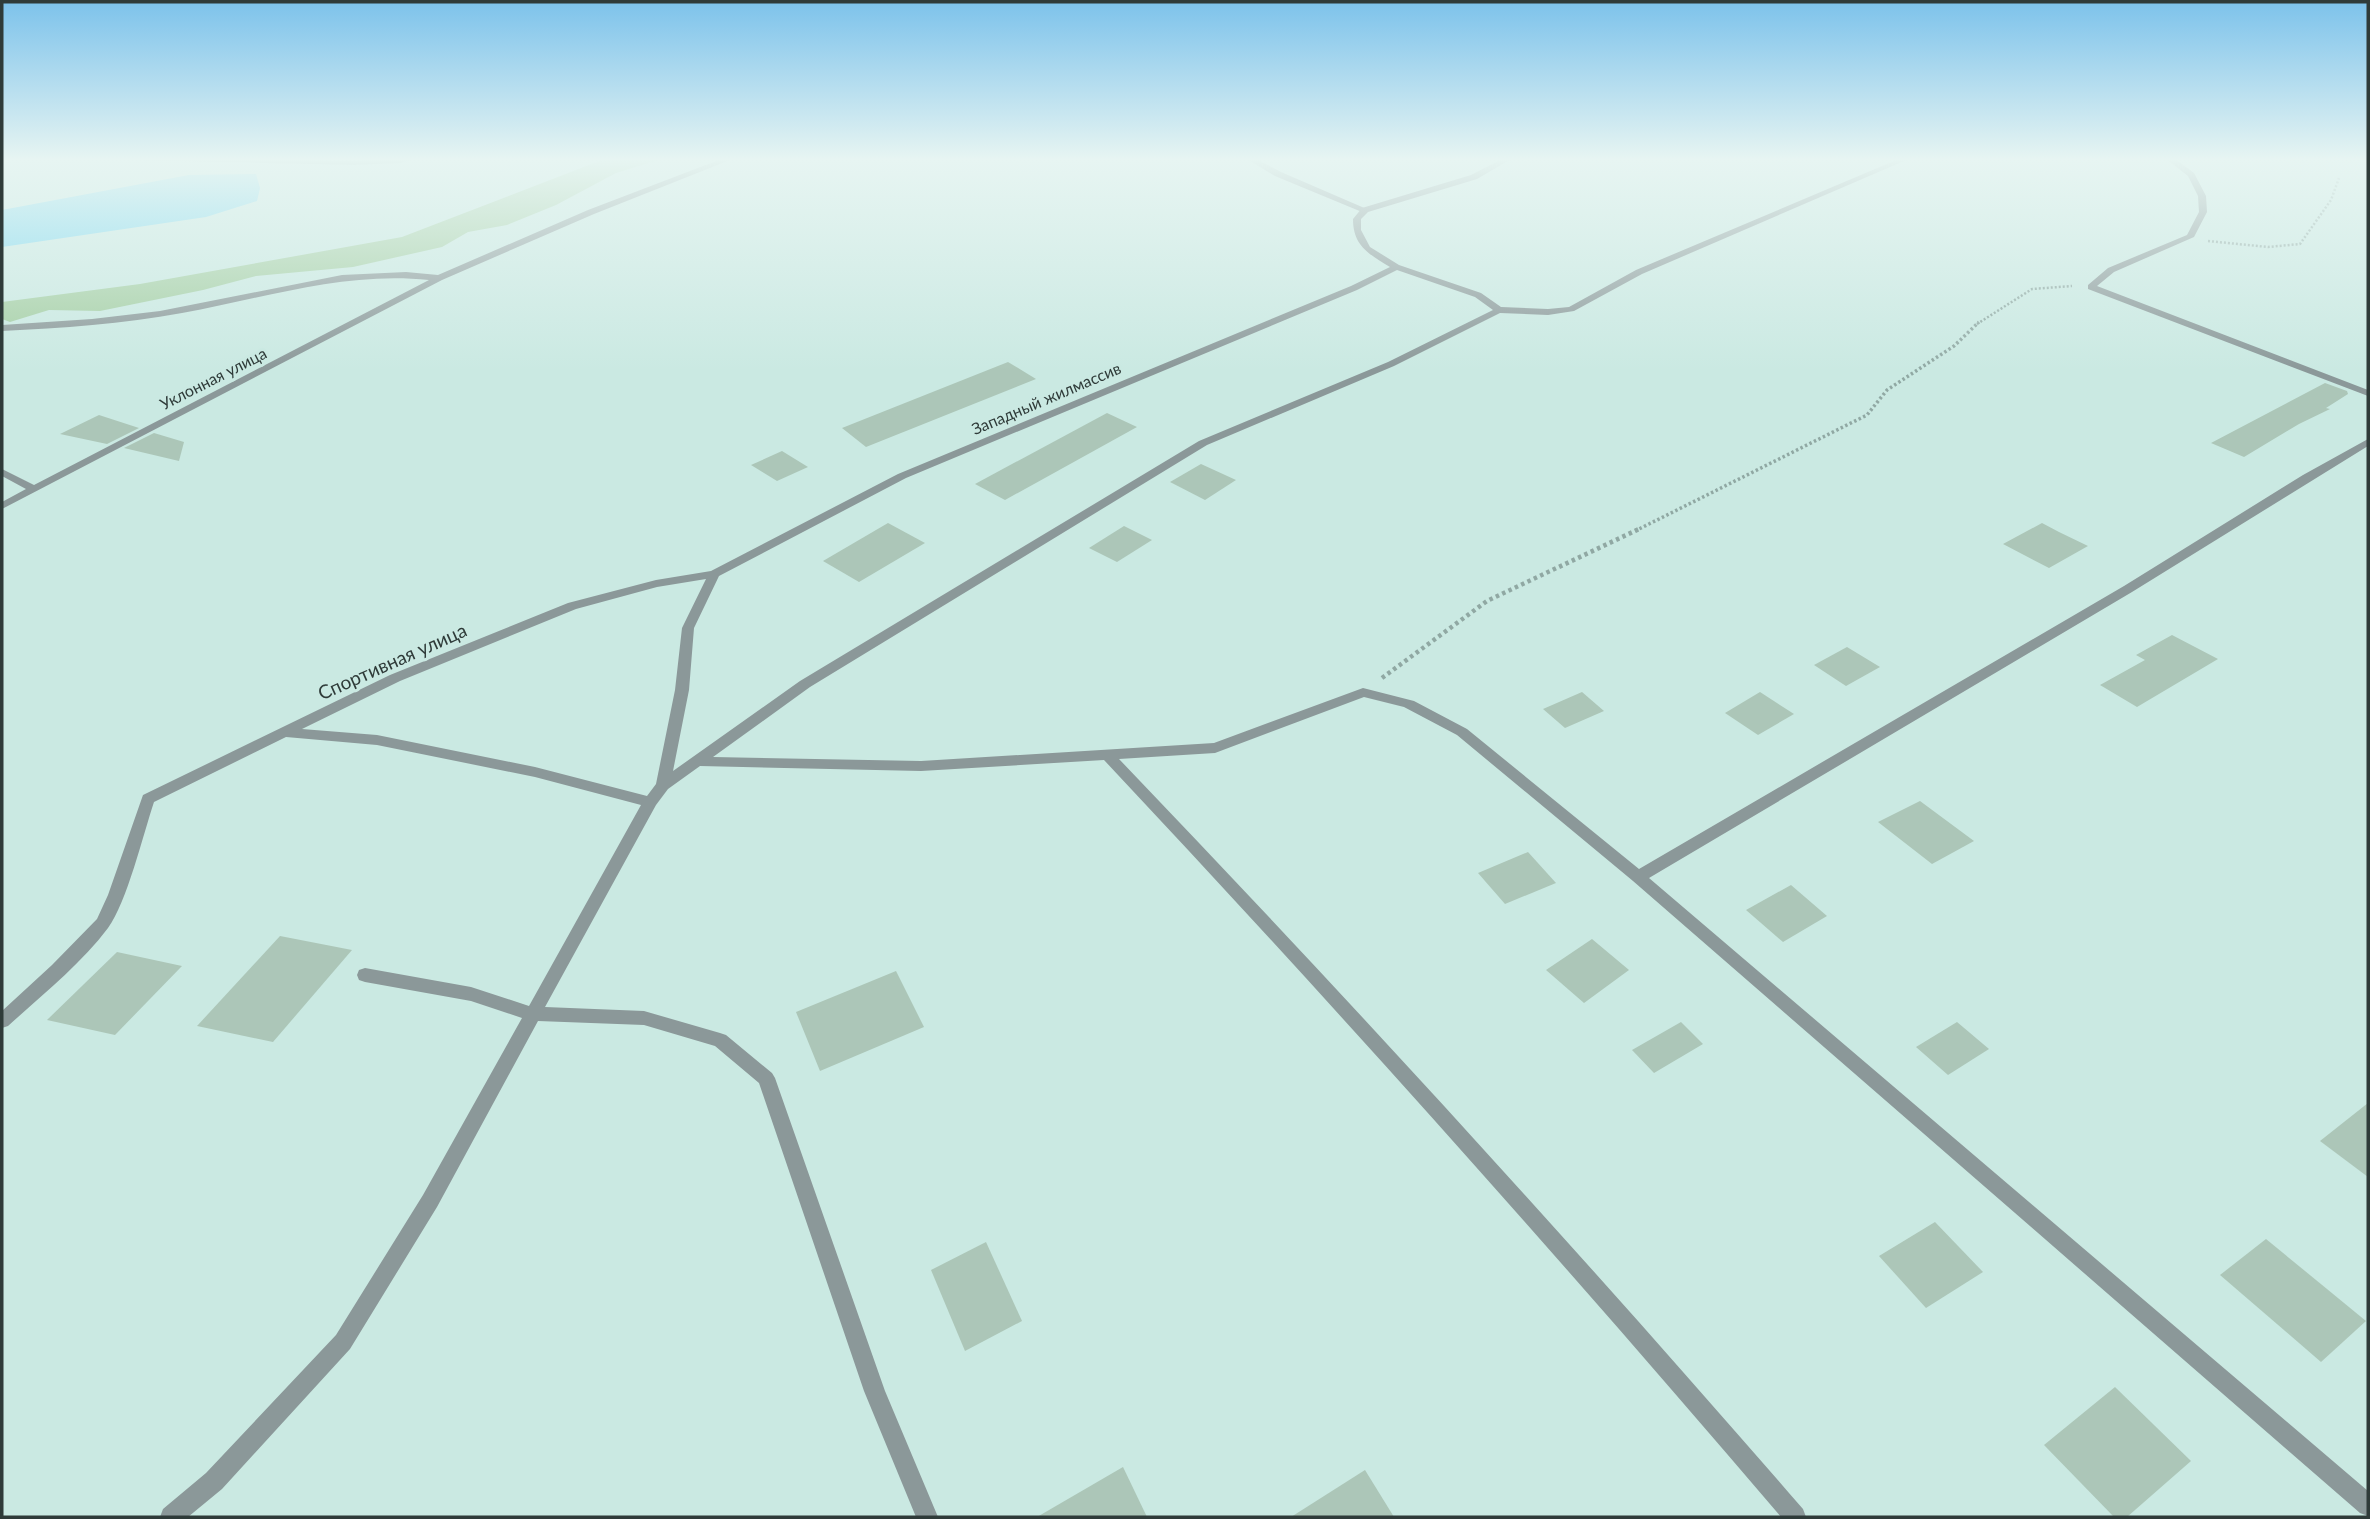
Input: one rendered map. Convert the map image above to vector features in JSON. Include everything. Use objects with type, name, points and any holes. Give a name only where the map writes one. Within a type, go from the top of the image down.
[{"type":"street","name":"Уклонная улица","points":[[2,506],[439,278],[551,229]]},
{"type":"street","points":[[1357,229],[1367,249],[1396,267],[1478,295],[1499,310]]},
{"type":"street","points":[[172,1517],[214,1481],[343,1342],[430,1201],[650,802],[663,785],[805,684],[1203,443],[1391,364],[1499,310],[1548,312],[1571,309],[1639,272],[1740,229]]},
{"type":"street","points":[[2194,229],[2190,237],[2111,270],[2091,287],[2368,393]]},
{"type":"street","name":"Западный жилмассив","points":[[714,574],[902,476],[1354,288],[1396,267]]},
{"type":"street","name":"Уклонная улица","points":[[2,328],[127,319],[184,310],[317,281],[366,275],[413,274],[439,278]]},
{"type":"street","points":[[1638,877],[2118,595],[2296,482],[2368,442]]},
{"type":"street","points":[[2,472],[33,489]]},
{"type":"street","points":[[663,785],[682,690],[688,628],[714,574]]},
{"type":"street","name":"Спортивная улица","points":[[2,1021],[58,970],[103,923],[116,895],[148,799],[395,678],[572,606],[656,583],[714,574]]},
{"type":"street","points":[[694,761],[920,766],[1215,748],[1363,692],[1409,704],[1462,732],[1638,877],[2368,1505]]},
{"type":"street","points":[[280,732],[377,740],[535,772],[650,802]]},
{"type":"street","points":[[1107,755],[1267,923],[1693,1398],[1795,1517]]},
{"type":"street","points":[[365,975],[471,994],[532,1014],[644,1018],[720,1040],[766,1078],[875,1391],[927,1517]]},
{"type":"path","points":[[2190,237],[2268,247],[2300,244],[2311,229]]},
{"type":"path","points":[[1363,692],[1488,601],[1702,499],[1867,415],[1887,390],[1954,346],[1979,322],[2032,289],[2091,287]]},
{"type":"green space","points":[[423,229],[485,229],[468,232],[442,247],[353,267],[256,276],[100,311],[49,310],[10,322],[2,319],[2,302],[140,284],[402,237]]},
{"type":"water","points":[[2,229],[125,229],[2,247]]},
{"type":"building","points":[[1008,362],[1036,379],[866,447],[842,428]]},
{"type":"building","points":[[2325,383],[2347,391],[2348,394],[2326,408],[2330,409],[2244,457],[2211,443]]},
{"type":"building","points":[[1107,413],[1137,427],[1005,500],[975,484]]},
{"type":"building","points":[[99,415],[139,428],[107,444],[60,434]]},
{"type":"building","points":[[154,433],[184,442],[179,461],[124,448]]},
{"type":"building","points":[[782,451],[808,467],[777,481],[751,465]]},
{"type":"building","points":[[1201,464],[1236,480],[1205,500],[1170,482]]},
{"type":"building","points":[[888,523],[925,543],[859,582],[823,561]]},
{"type":"building","points":[[2042,523],[2088,546],[2049,568],[2003,544]]},
{"type":"building","points":[[1124,526],[1152,540],[1117,562],[1089,548]]},
{"type":"building","points":[[2172,635],[2218,659],[2137,707],[2100,685],[2145,660],[2136,655]]},
{"type":"building","points":[[1847,647],[1880,667],[1846,686],[1814,665]]},
{"type":"building","points":[[1582,692],[1604,711],[1565,728],[1543,709]]},
{"type":"building","points":[[1760,692],[1794,714],[1758,735],[1725,713]]},
{"type":"building","points":[[1920,801],[1974,841],[1932,864],[1878,822]]},
{"type":"building","points":[[1528,852],[1556,883],[1505,904],[1478,873]]},
{"type":"building","points":[[1791,885],[1827,916],[1783,942],[1746,910]]},
{"type":"building","points":[[280,936],[352,950],[273,1042],[197,1026]]},
{"type":"building","points":[[1592,939],[1629,970],[1584,1003],[1546,970]]},
{"type":"building","points":[[117,952],[182,966],[115,1035],[47,1020]]},
{"type":"building","points":[[896,971],[924,1027],[820,1071],[796,1012]]},
{"type":"building","points":[[1681,1022],[1703,1044],[1654,1073],[1632,1050]]},
{"type":"building","points":[[1957,1022],[1989,1049],[1948,1075],[1916,1047]]},
{"type":"building","points":[[2368,1103],[2368,1177],[2320,1141]]},
{"type":"building","points":[[1935,1222],[1983,1272],[1926,1308],[1879,1256]]},
{"type":"building","points":[[2266,1239],[2366,1321],[2321,1362],[2220,1275]]},
{"type":"building","points":[[986,1242],[1022,1321],[965,1351],[931,1270]]},
{"type":"building","points":[[2115,1387],[2191,1461],[2127,1517],[2114,1517],[2044,1445]]},
{"type":"building","points":[[1123,1467],[1147,1517],[1037,1517]]},
{"type":"building","points":[[1365,1470],[1394,1517],[1291,1517]]}]
